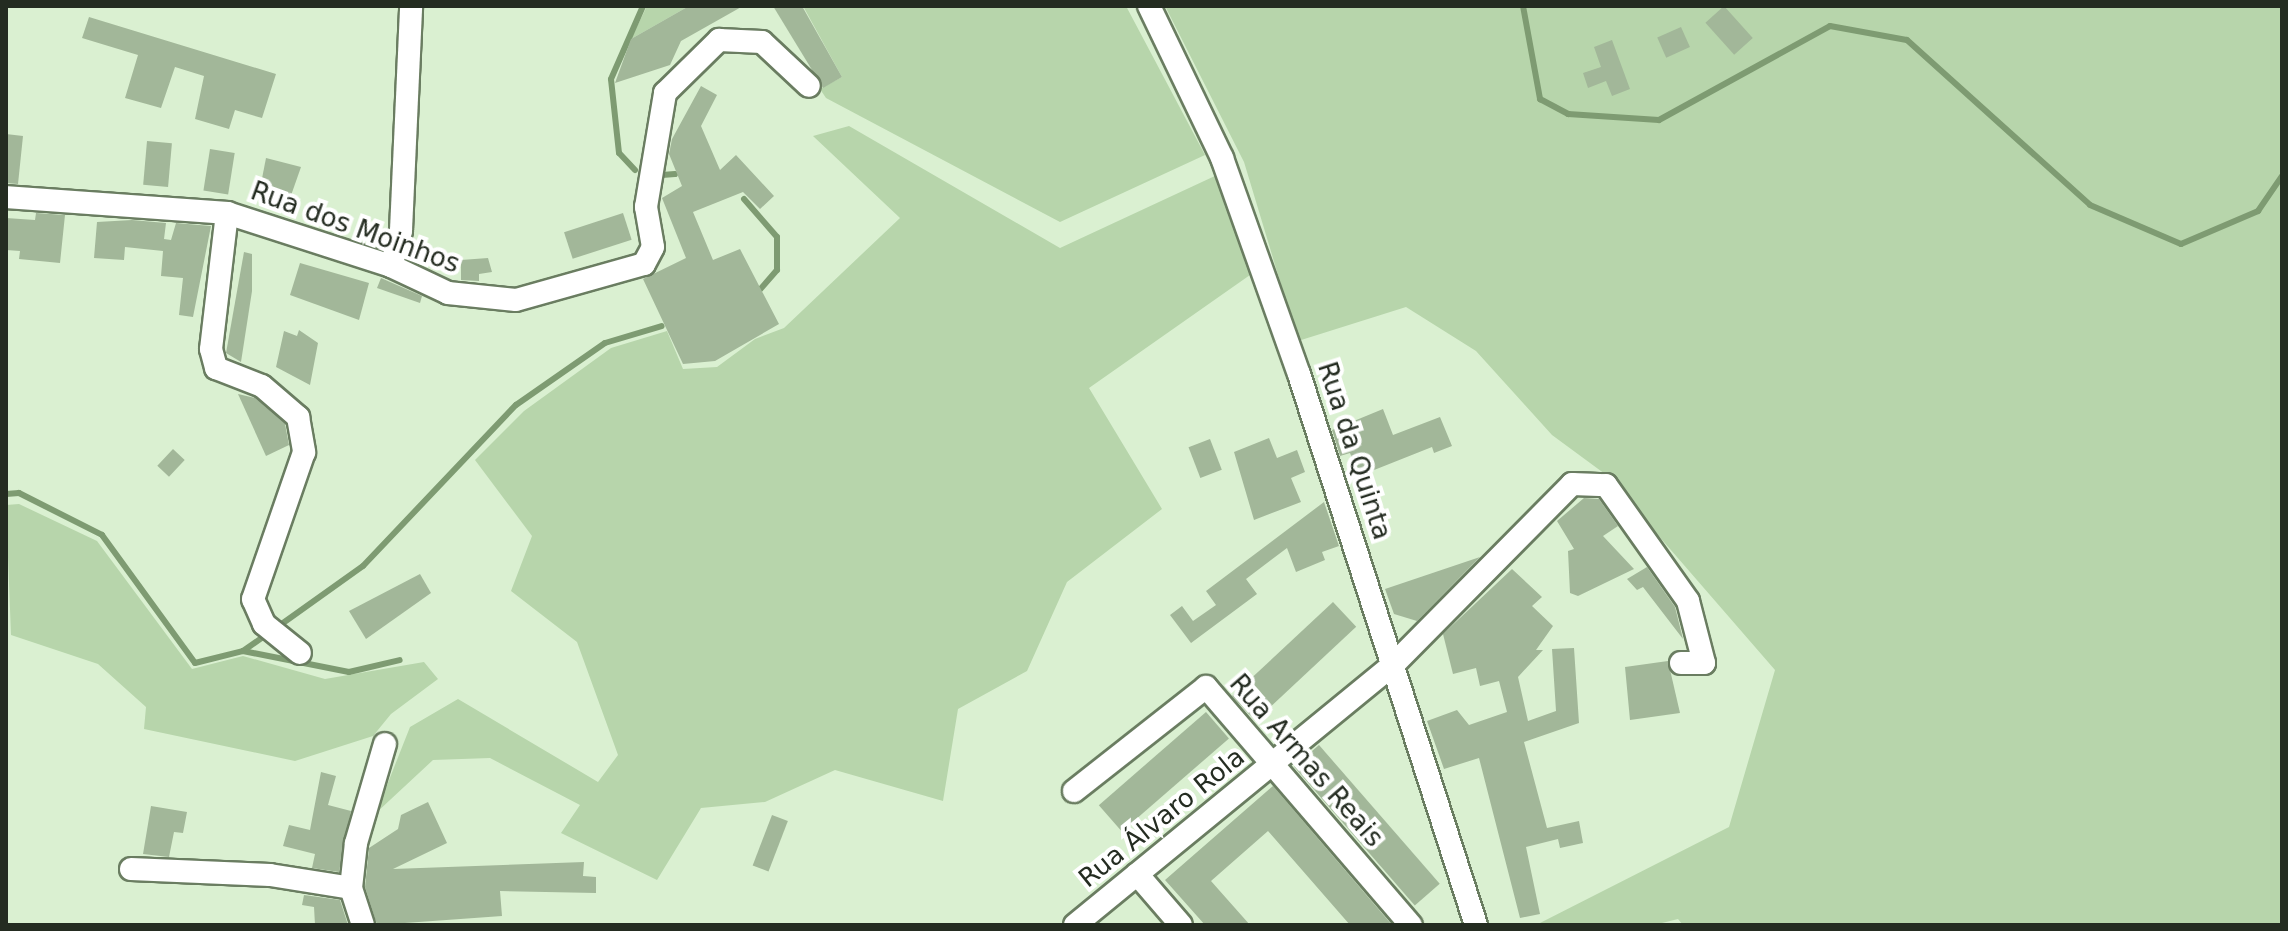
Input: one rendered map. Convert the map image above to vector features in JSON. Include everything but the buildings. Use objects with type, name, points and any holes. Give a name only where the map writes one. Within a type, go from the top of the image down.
[{"type":"street","points":[[391,266],[401,230],[411,6]]},
{"type":"street","name":"Rua da Quinta","points":[[1149,6],[1222,158],[1395,663],[1476,925]]},
{"type":"street","name":"Rua dos Moinhos","points":[[6,197],[227,213],[391,266],[448,293],[493,302],[632,270],[653,247],[646,207],[665,93],[719,40],[762,42],[809,86]]},
{"type":"street","points":[[227,213],[211,349],[216,368],[262,386],[298,417],[304,452],[253,599],[264,624],[291,647]]},
{"type":"street","name":"Rua Álvaro Rola","points":[[1075,925],[1395,663],[1572,484],[1587,480],[1606,485],[1688,601],[1704,663],[1681,663]]},
{"type":"street","name":"Rua Armas Reais","points":[[1074,791],[1206,687],[1411,925]]},
{"type":"street","points":[[363,925],[351,888],[356,843],[385,744]]},
{"type":"street","points":[[131,869],[270,875],[351,888]]},
{"type":"street","points":[[1137,874],[1181,925]]},
{"type":"green space","points":[[647,6],[689,6],[631,39]]},
{"type":"green space","points":[[803,6],[1126,6],[1205,155],[1060,222],[826,98],[820,89],[842,77]]},
{"type":"green space","points":[[1165,6],[2282,6],[2282,925],[1683,925],[1678,919],[1654,925],[1536,925],[1729,827],[1775,670],[1605,474],[1552,435],[1476,351],[1406,307],[1298,341],[1244,162]]},
{"type":"green space","points":[[849,126],[1060,248],[1217,175],[1250,275],[1089,388],[1162,509],[1067,582],[1027,671],[958,709],[943,801],[835,770],[765,802],[701,808],[657,880],[561,833],[580,805],[490,758],[433,760],[376,813],[410,727],[458,699],[598,782],[618,755],[577,642],[511,591],[532,536],[475,460],[524,411],[611,348],[667,331],[683,369],[717,367],[755,339],[784,328],[900,218],[813,136]]},
{"type":"green space","points":[[19,504],[97,541],[192,669],[243,656],[325,679],[424,662],[438,679],[391,714],[373,736],[295,761],[144,729],[146,707],[98,664],[11,635],[6,505]]},
{"type":"waterway","points":[[635,170],[619,153],[611,79],[643,6]]},
{"type":"waterway","points":[[1523,6],[1540,99],[1568,114],[1659,120],[1830,26],[1907,40],[2090,205],[2181,244],[2258,211],[2282,176]]},
{"type":"waterway","points":[[662,175],[675,174]]},
{"type":"waterway","points":[[744,199],[777,237],[777,270],[759,291]]},
{"type":"waterway","points":[[276,628],[363,566],[516,405],[605,343],[662,326]]},
{"type":"waterway","points":[[6,494],[19,493],[102,535],[195,663],[243,651],[267,634]]},
{"type":"waterway","points":[[243,651],[349,672],[400,660]]}]
